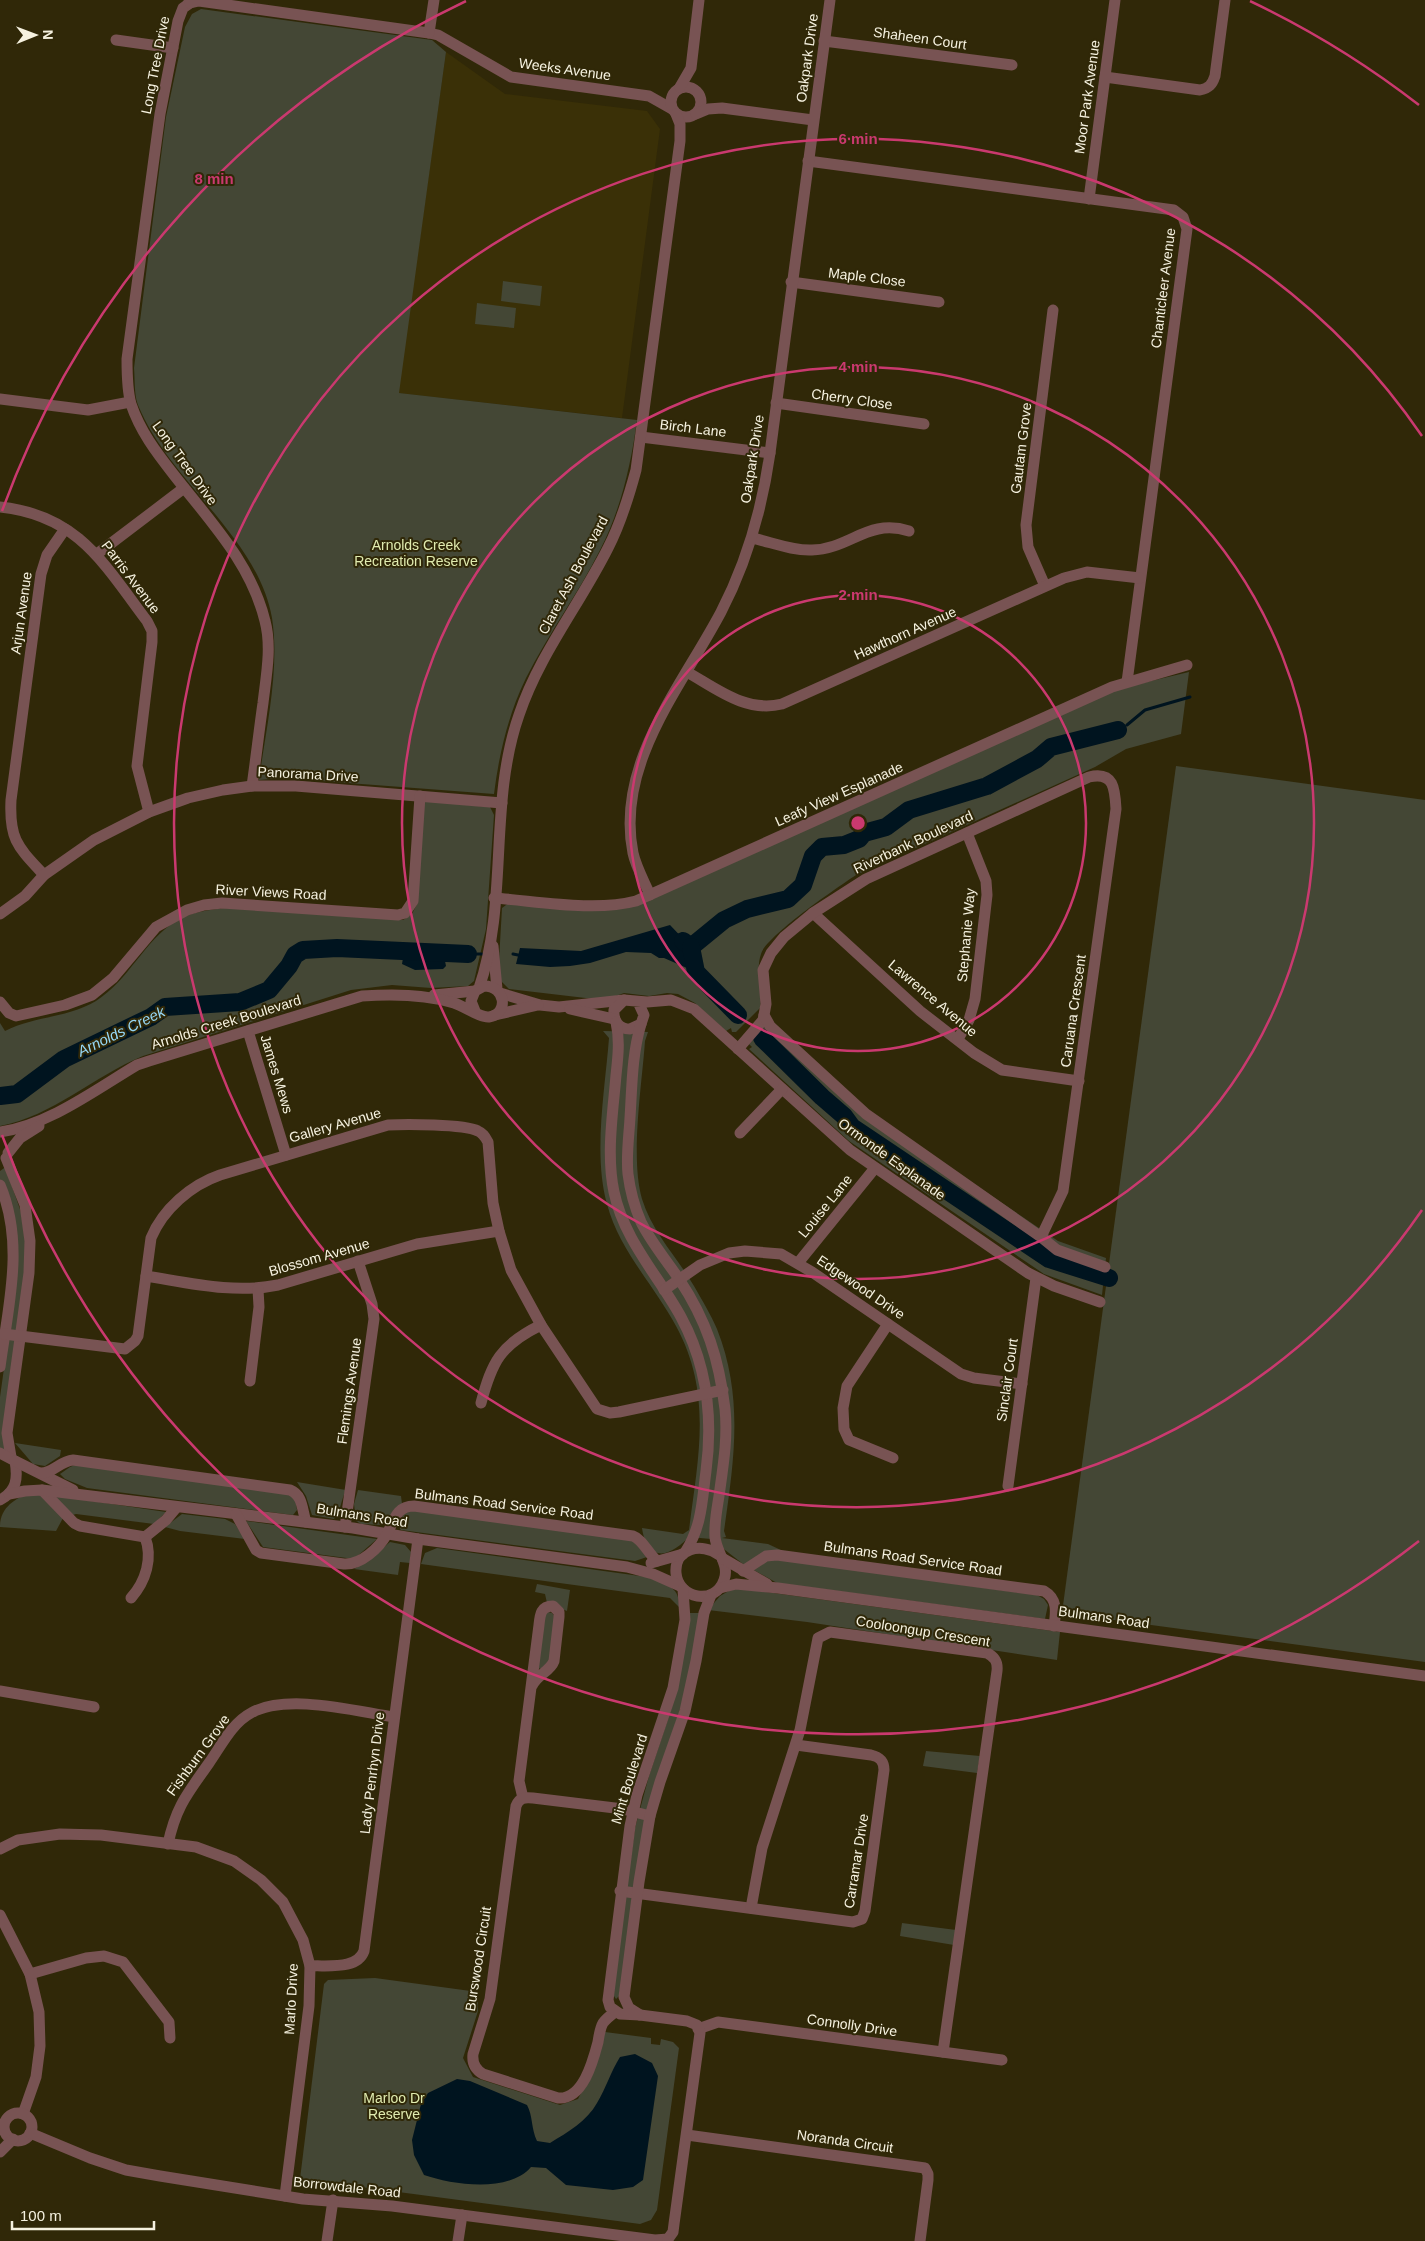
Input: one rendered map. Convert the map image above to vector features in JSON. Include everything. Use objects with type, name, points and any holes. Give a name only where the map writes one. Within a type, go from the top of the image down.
[{"type":"street","points":[[429,33],[434,0]]},
{"type":"street","points":[[695,114],[701,102],[691,68],[699,0]]},
{"type":"street","name":"Oakpark Drive","points":[[650,895],[634,855],[631,840],[632,797],[637,771],[647,744],[721,612],[737,578],[752,538],[760,508],[770,453],[791,282],[830,0]]},
{"type":"street","name":"Moor Park Avenue","points":[[1089,199],[1115,0]]},
{"type":"street","points":[[1105,77],[1200,90],[1208,89],[1213,84],[1215,76],[1225,0]]},
{"type":"street","name":"Weeks Avenue","points":[[190,1],[438,35],[511,77],[649,96],[661,101],[674,112]]},
{"type":"street","name":"Long Tree Drive","points":[[190,1],[183,8],[160,114],[127,359],[130,402],[139,425],[151,446],[250,576],[266,623],[268,664],[252,786]]},
{"type":"street","points":[[116,40],[173,48]]},
{"type":"street","name":"Shaheen Court","points":[[824,40],[1012,65]]},
{"type":"street","points":[[691,68],[670,101],[674,112],[686,118],[708,109],[722,108],[813,120]]},
{"type":"street","points":[[677,89],[687,86],[697,91],[711,103],[722,108]]},
{"type":"street","name":"Weeks Avenue","points":[[649,96],[677,89]]},
{"type":"street","name":"Claret Ash Boulevard","points":[[499,991],[492,929],[502,803],[509,748],[529,688],[608,548],[627,505],[636,470],[641,437],[680,141],[680,124],[674,112]]},
{"type":"street","name":"Claret Ash Boulevard","points":[[680,141],[685,126],[695,114]]},
{"type":"street","name":"Chanticleer Avenue","points":[[808,161],[1174,210],[1187,223],[1127,682]]},
{"type":"street","name":"Maple Close","points":[[791,282],[939,302]]},
{"type":"street","name":"Gautam Grove","points":[[1045,586],[1028,547],[1026,526],[1053,310]]},
{"type":"street","points":[[0,399],[88,410],[130,402]]},
{"type":"street","name":"Cherry Close","points":[[776,403],[924,424]]},
{"type":"street","name":"Birch Lane","points":[[641,437],[770,453]]},
{"type":"street","points":[[97,554],[184,488]]},
{"type":"street","name":"Parris Avenue","points":[[0,507],[35,513],[80,539],[97,554],[147,621],[152,632],[152,642],[136,766],[149,812]]},
{"type":"street","points":[[752,538],[799,549],[812,550],[839,544],[880,527],[899,528],[909,531]]},
{"type":"street","name":"Arjun Avenue","points":[[44,874],[26,856],[14,839],[10,820],[11,800],[41,574],[48,555],[65,529]]},
{"type":"street","name":"Hawthorn Avenue","points":[[687,672],[749,706],[770,707],[782,704],[1070,576],[1087,572],[1140,578]]},
{"type":"street","name":"Leafy View Esplanade","points":[[494,898],[611,906],[636,901],[1103,691],[1187,664]]},
{"type":"street","name":"Riverbank Boulevard","points":[[764,1015],[766,1004],[763,970],[771,953],[784,937],[813,913],[866,879],[1089,777],[1104,776],[1112,784]]},
{"type":"street","name":"Caruana Crescent","points":[[1041,1237],[1063,1191],[1116,809],[1112,784]]},
{"type":"street","name":"Panorama Drive","points":[[0,914],[25,896],[44,874],[94,840],[149,812],[188,798],[252,786],[296,786],[502,803]]},
{"type":"street","name":"River Views Road","points":[[0,1002],[9,1013],[16,1016],[78,1001],[102,988],[156,928],[173,916],[204,905],[222,903],[398,915],[405,913],[413,902],[420,796]]},
{"type":"street","name":"Stephanie Way","points":[[958,1039],[969,1020],[975,999],[987,895],[986,881],[967,833]]},
{"type":"street","name":"Lawrence Avenue","points":[[813,913],[920,1011],[974,1053],[1002,1070],[1078,1080]]},
{"type":"street","name":"Claret Ash Boulevard","points":[[477,989],[492,929]]},
{"type":"street","points":[[540,1005],[490,986],[477,989],[471,1001],[475,1011],[485,1017],[540,1005],[559,1006],[629,999],[638,1002],[644,1010],[636,1039],[633,1060],[628,1175],[634,1203],[641,1221],[703,1320],[713,1345],[723,1390],[726,1441],[715,1524],[716,1545],[726,1573],[704,1613],[685,1711],[650,1816],[624,1997],[629,2008],[640,2015]]},
{"type":"street","name":"Arnolds Creek Boulevard","points":[[419,996],[477,989]]},
{"type":"street","points":[[495,1015],[502,1006],[503,1001],[499,991]]},
{"type":"street","name":"Arnolds Creek Boulevard","points":[[5,1158],[20,1138],[54,1114],[138,1065],[248,1030],[362,996],[385,994],[419,996],[453,1003],[475,1011]]},
{"type":"street","points":[[624,1000],[616,1005],[615,1021],[618,1044],[610,1155],[614,1190],[618,1210],[629,1235],[681,1317],[699,1359],[707,1393],[710,1428],[709,1451],[698,1528],[685,1553],[678,1561],[676,1570],[682,1588],[696,1596],[715,1591]]},
{"type":"street","points":[[559,1006],[615,1021],[626,1029],[634,1029],[660,1000]]},
{"type":"street","name":"Ormonde Esplanade","points":[[638,1002],[677,1001],[694,1009],[843,1145],[1036,1278],[1100,1302]]},
{"type":"street","points":[[738,1048],[763,1020],[764,1015]]},
{"type":"street","points":[[764,1015],[770,1026],[866,1114],[1041,1237],[1056,1250],[1104,1267]]},
{"type":"street","name":"James Mews","points":[[248,1030],[286,1155]]},
{"type":"street","points":[[740,1133],[782,1089]]},
{"type":"street","name":"Arnolds Creek Boulevard","points":[[0,1133],[17,1129],[54,1114]]},
{"type":"street","name":"Gallery Avenue","points":[[20,1336],[119,1349],[130,1347],[138,1336],[151,1238],[156,1225],[165,1212],[208,1179],[388,1125],[408,1124],[470,1128],[484,1135],[490,1150],[490,1176],[499,1231],[511,1270],[540,1325],[593,1403],[604,1412],[619,1412],[707,1393]]},
{"type":"street","points":[[0,1133],[7,1140],[5,1158],[23,1200],[29,1225],[29,1273],[8,1433],[16,1480],[0,1507]]},
{"type":"street","name":"Louise Lane","points":[[798,1263],[875,1168]]},
{"type":"street","points":[[0,1185],[9,1207],[14,1249],[0,1367]]},
{"type":"street","name":"Blossom Avenue","points":[[146,1276],[226,1288],[258,1289],[431,1241],[499,1231]]},
{"type":"street","name":"Edgewood Drive","points":[[664,1290],[713,1258],[745,1251],[781,1254],[798,1263],[961,1374],[974,1378],[1022,1384]]},
{"type":"street","name":"Flemings Avenue","points":[[345,1527],[374,1319],[372,1304],[358,1262]]},
{"type":"street","name":"Sinclair Court","points":[[1008,1486],[1036,1278]]},
{"type":"street","points":[[250,1381],[259,1307],[258,1289]]},
{"type":"street","points":[[888,1324],[847,1386],[844,1395],[844,1429],[849,1440],[893,1458]]},
{"type":"street","points":[[481,1403],[488,1377],[500,1353],[510,1342],[540,1325]]},
{"type":"street","points":[[4,1334],[20,1336]]},
{"type":"street","points":[[707,1393],[723,1390]]},
{"type":"street","name":"Bulmans Road","points":[[0,1453],[63,1486],[92,1496]]},
{"type":"street","points":[[40,1473],[44,1474],[61,1463],[73,1460],[290,1490],[295,1492],[301,1501],[306,1522]]},
{"type":"street","points":[[42,1490],[74,1523],[80,1526],[145,1537],[166,1520],[176,1508]]},
{"type":"street","name":"Bulmans Road","points":[[5,1497],[25,1491],[42,1490],[176,1508],[345,1527],[418,1540],[627,1567],[653,1574],[682,1588]]},
{"type":"street","name":"Bulmans Road Service Road","points":[[236,1514],[256,1550],[261,1553],[344,1564],[355,1564],[377,1547],[387,1533],[394,1517],[400,1510],[408,1506],[633,1536],[638,1538],[649,1554],[657,1561]]},
{"type":"street","points":[[131,1598],[145,1576],[149,1548],[145,1537]]},
{"type":"street","name":"Lady Penrhyn Drive","points":[[310,1966],[354,1963],[358,1961],[364,1951],[418,1540]]},
{"type":"street","points":[[685,1553],[700,1547],[707,1548],[720,1556]]},
{"type":"street","name":"Bulmans Road","points":[[627,1567],[685,1553]]},
{"type":"street","name":"Bulmans Road Service Road","points":[[743,1571],[766,1556],[777,1555],[1044,1591],[1053,1598],[1055,1605],[1054,1626]]},
{"type":"street","name":"Bulmans Road","points":[[720,1556],[743,1571],[778,1588]]},
{"type":"street","name":"Bulmans Road","points":[[715,1591],[742,1584],[778,1588],[1425,1676]]},
{"type":"street","name":"Mint Boulevard","points":[[615,2012],[609,2005],[608,1992],[620,1890],[633,1810],[673,1688],[685,1620],[682,1588]]},
{"type":"street","points":[[532,1686],[535,1679],[554,1662],[559,1617],[558,1612],[553,1606],[545,1607],[540,1615],[519,1781],[523,1798],[633,1810],[650,1816]]},
{"type":"street","name":"Cooloongup Crescent","points":[[751,1908],[767,1831],[796,1745],[812,1668],[814,1649],[818,1638],[830,1632],[987,1653],[996,1659],[943,2052]]},
{"type":"street","points":[[0,1691],[94,1707]]},
{"type":"street","name":"Fishburn Grove","points":[[168,1844],[173,1819],[180,1803],[230,1732],[251,1713],[281,1703],[394,1717]]},
{"type":"street","name":"Carramar Drive","points":[[620,1890],[858,1922],[864,1915],[884,1770],[883,1762],[881,1758],[871,1755],[796,1745]]},
{"type":"street","name":"Burswood Circuit","points":[[523,1798],[516,1806],[490,1999],[473,2054],[476,2069],[483,2074],[558,2098],[566,2098],[577,2091],[594,2054],[604,2022],[615,2012]]},
{"type":"street","name":"Marlo Drive","points":[[0,1849],[18,1840],[60,1834],[101,1835],[196,1848],[234,1861],[261,1880],[290,1912],[303,1940],[310,1966],[309,2006],[285,2196]]},
{"type":"street","points":[[0,1916],[4,1934],[30,1974],[39,2012],[40,2046],[36,2077],[24,2114]]},
{"type":"street","points":[[30,1974],[86,1958],[104,1956],[123,1962],[169,2022],[170,2038]]},
{"type":"street","points":[[615,2012],[687,2021],[693,2023],[698,2028],[700,2037],[687,2135],[673,2232],[669,2240]]},
{"type":"street","name":"Connolly Drive","points":[[698,2028],[718,2022],[1002,2060]]},
{"type":"street","points":[[14,2114],[24,2114],[30,2120],[30,2133],[24,2139],[13,2139],[6,2133],[7,2120],[14,2114]]},
{"type":"street","name":"Borrowdale Road","points":[[30,2133],[90,2158],[126,2170],[285,2196],[462,2215],[654,2240],[669,2240]]},
{"type":"street","name":"Noranda Circuit","points":[[687,2135],[925,2168],[928,2180],[920,2241]]},
{"type":"street","points":[[0,2152],[13,2139]]},
{"type":"street","points":[[327,2241],[333,2200]]},
{"type":"street","points":[[458,2241],[462,2215]]},
{"type":"shaded area","points":[[446,52],[505,94],[647,111],[660,129],[622,418],[398,393]]},
{"type":"green space","name":"Arnolds Creek Recreation Reserve","points":[[201,9],[432,40],[446,52],[399,393],[637,420],[632,454],[614,519],[591,566],[526,678],[514,706],[505,735],[494,794],[282,778],[259,780],[271,699],[274,658],[272,618],[263,589],[250,561],[232,535],[170,459],[152,433],[138,405],[135,392],[134,368],[166,117],[185,27],[192,14]]},
{"type":"green space","points":[[503,281],[542,286],[540,306],[501,301]]},
{"type":"green space","points":[[477,303],[516,308],[514,328],[475,324]]},
{"type":"green space","points":[[1189,672],[1181,734],[1126,749],[1095,767],[856,875],[789,924],[775,936],[761,954],[759,961],[760,1008],[736,1032],[732,1032],[731,1028],[726,1031],[695,1003],[678,994],[667,993],[649,996],[624,993],[613,997],[594,999],[509,989],[498,978],[502,908],[510,902],[611,909],[1117,689]]},
{"type":"green space","points":[[1176,766],[1425,800],[1425,1662],[1062,1613]]},
{"type":"green space","points":[[423,801],[490,807],[494,815],[486,929],[474,981],[468,986],[431,988],[392,985],[351,990],[143,1056],[125,1064],[38,1114],[0,1126],[0,1023],[5,1031],[28,1022],[74,1011],[96,1001],[118,982],[165,929],[182,917],[225,908],[403,920],[412,914],[417,904]]},
{"type":"green space","points":[[763,1023],[871,1114],[1058,1241],[1106,1258],[1102,1295],[1044,1274],[849,1141],[749,1049],[752,1047],[747,1042]]},
{"type":"green space","points":[[603,1031],[648,1032],[645,1041],[637,1142],[637,1163],[642,1199],[658,1233],[694,1286],[717,1329],[731,1379],[734,1404],[733,1454],[724,1531],[726,1537],[722,1538],[768,1544],[811,1564],[1037,1595],[1044,1599],[1048,1605],[1045,1619],[777,1583],[743,1564],[711,1539],[689,1537],[675,1549],[664,1553],[653,1551],[649,1546],[644,1538],[642,1528],[683,1534],[689,1530],[699,1452],[699,1401],[688,1351],[667,1311],[628,1252],[607,1204],[603,1185],[600,1143],[609,1038]]},
{"type":"green space","points":[[7,1166],[9,1178],[21,1212],[27,1253],[6,1452],[0,1451],[0,1397],[16,1282],[0,1183],[0,1171]]},
{"type":"green space","points":[[15,1443],[61,1450],[60,1456],[45,1466],[33,1464]]},
{"type":"green space","points":[[77,1464],[289,1493],[295,1497],[297,1510],[293,1515],[87,1488],[65,1479],[60,1474]]},
{"type":"green space","points":[[297,1482],[346,1490],[334,1519],[312,1515],[306,1496]]},
{"type":"green space","points":[[358,1490],[401,1496],[402,1504],[382,1525],[361,1524],[356,1521],[354,1504]]},
{"type":"green space","points":[[31,1492],[166,1512],[154,1524],[76,1514],[63,1518],[56,1531],[0,1527],[6,1509],[14,1501]]},
{"type":"green space","points":[[409,1509],[632,1539],[647,1557],[635,1561],[401,1530],[396,1523]]},
{"type":"green space","points":[[182,1514],[225,1519],[235,1524],[245,1539],[180,1531],[165,1527]]},
{"type":"green space","points":[[246,1521],[377,1539],[354,1559],[263,1547]]},
{"type":"green space","points":[[390,1542],[405,1545],[411,1552],[410,1563],[400,1562],[398,1575],[354,1569],[368,1561]]},
{"type":"green space","points":[[437,1548],[647,1577],[665,1584],[674,1590],[679,1600],[679,1607],[670,1598],[421,1564],[425,1553]]},
{"type":"green space","points":[[537,1584],[570,1590],[567,1611],[547,1603],[545,1594],[535,1592]]},
{"type":"green space","points":[[732,1589],[1060,1632],[1057,1660],[807,1622],[708,1610],[720,1596]]},
{"type":"green space","points":[[548,1612],[552,1613],[555,1617],[549,1665],[540,1669],[538,1667],[542,1616]]},
{"type":"green space","points":[[690,1613],[700,1613],[686,1692],[660,1769],[619,1996],[616,1999],[612,1993],[635,1828],[649,1776],[671,1710]]},
{"type":"green space","points":[[926,1751],[980,1756],[977,1773],[923,1766]]},
{"type":"green space","points":[[902,1923],[956,1930],[954,1945],[900,1936]]},
{"type":"green space","name":"Marloo Dr Reserve","points":[[375,1978],[478,1992],[478,2011],[463,2058],[473,2077],[560,2105],[578,2099],[589,2078],[605,2032],[651,2038],[651,2044],[660,2045],[661,2039],[673,2042],[679,2048],[657,2210],[651,2220],[640,2224],[300,2179],[324,1984],[328,1980]]},
{"type":"water","points":[[670,925],[691,947],[696,972],[651,953],[626,952],[590,963],[570,966],[550,967],[516,964],[520,948],[581,951]]},
{"type":"water","points":[[412,949],[433,951],[444,956],[446,966],[443,969],[415,970],[402,964],[404,952]]},
{"type":"water","points":[[635,2054],[652,2063],[658,2076],[643,2180],[633,2187],[613,2190],[566,2185],[546,2168],[531,2167],[509,2181],[495,2184],[465,2184],[424,2175],[414,2155],[412,2140],[421,2104],[428,2093],[457,2079],[470,2081],[527,2105],[537,2141],[550,2143],[576,2126],[593,2109],[620,2057]]},
{"type":"waterway","points":[[1127,725],[1145,710],[1190,697]]},
{"type":"waterway","points":[[683,941],[691,947],[724,920],[747,909],[788,899],[803,885],[813,856],[822,847],[844,845],[859,839],[864,833],[886,827],[909,810],[987,786],[1037,759],[1051,747],[1118,730]]},
{"type":"waterway","points":[[691,947],[696,972],[738,1015]]},
{"type":"waterway","name":"Arnolds Creek","points":[[0,1096],[17,1094],[64,1059],[151,1017],[165,1007],[240,1002],[269,990],[289,966],[295,955],[303,950],[337,948],[468,954]]},
{"type":"waterway","points":[[477,954],[482,954]]},
{"type":"waterway","points":[[513,954],[518,955]]},
{"type":"waterway","points":[[762,1038],[844,1116],[852,1127],[1049,1259],[1109,1278]]}]
